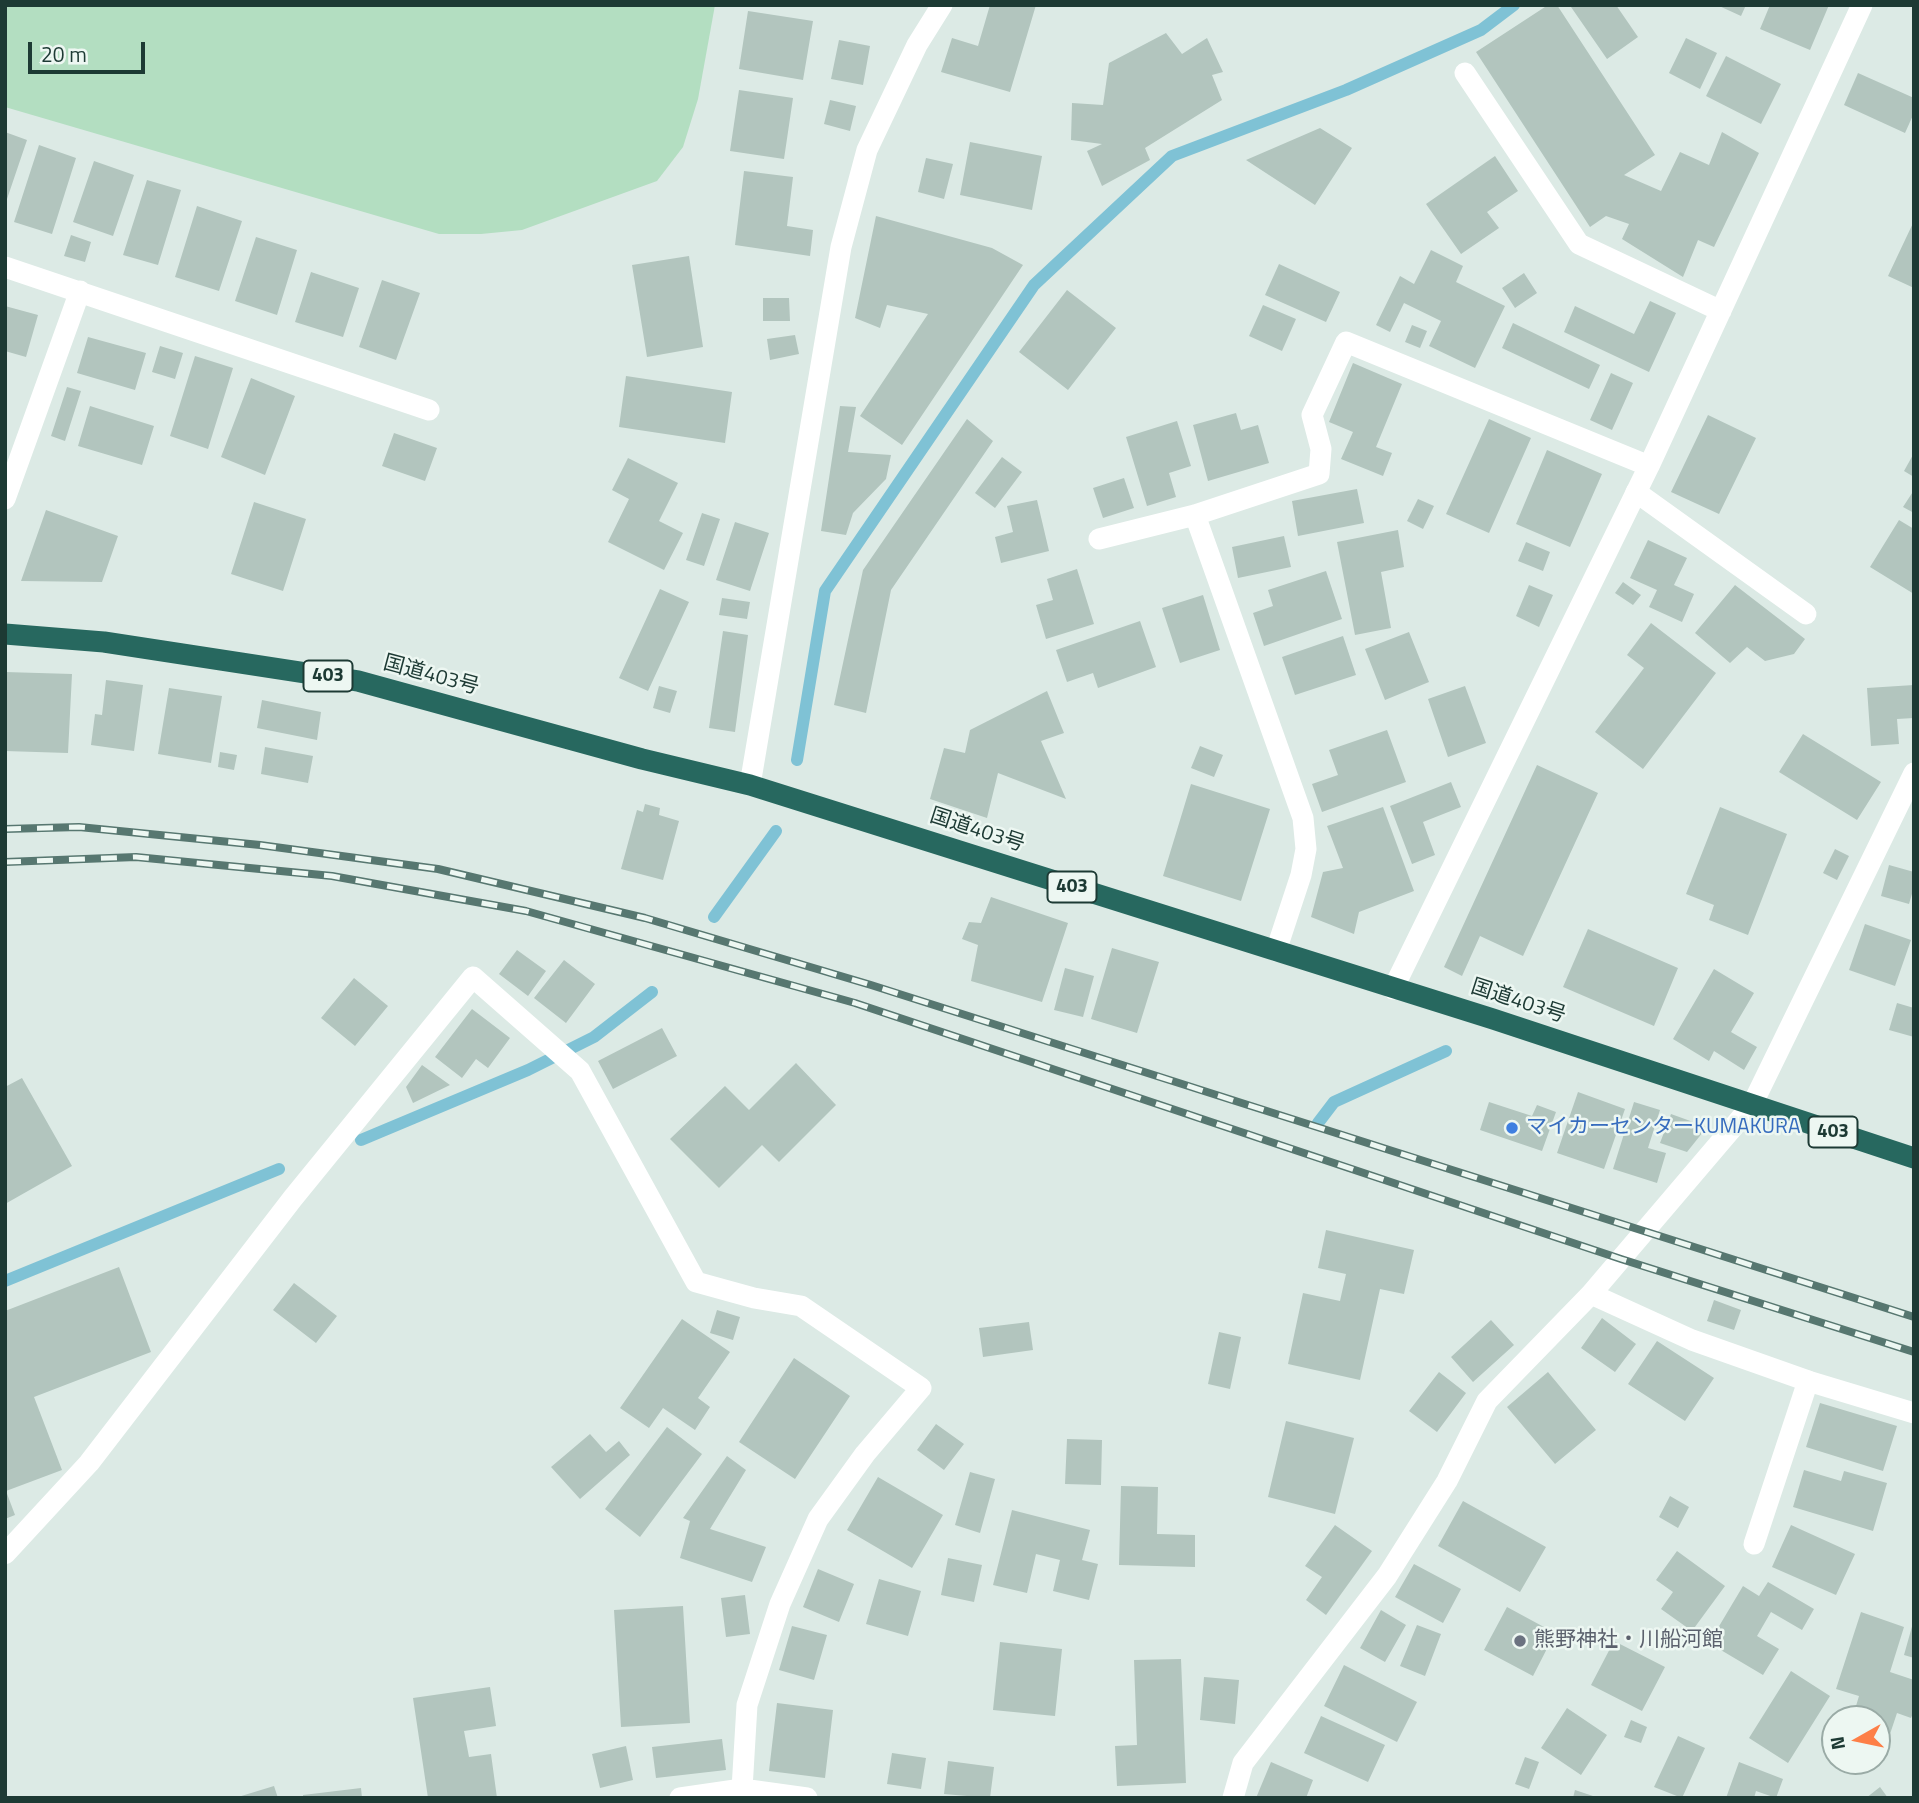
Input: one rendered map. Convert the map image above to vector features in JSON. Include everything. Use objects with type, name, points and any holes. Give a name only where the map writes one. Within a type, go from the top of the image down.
[{"type":"highway","name":"国道403号","points":[[5,634],[116,644],[358,681],[642,759],[750,785],[1493,1019],[1914,1158]]},
{"type":"street","points":[[750,785],[841,247],[867,150],[917,45],[942,5]]},
{"type":"street","points":[[1393,989],[1649,466],[1862,5]]},
{"type":"street","points":[[1465,73],[1578,243],[1721,311]]},
{"type":"street","points":[[5,267],[429,410]]},
{"type":"street","points":[[5,499],[80,291]]},
{"type":"street","points":[[1099,539],[1195,515],[1319,474],[1321,449],[1312,415],[1346,342],[1649,466]]},
{"type":"street","points":[[1636,492],[1806,614]]},
{"type":"street","points":[[1195,515],[1303,818],[1306,849],[1301,875],[1276,951]]},
{"type":"street","points":[[1233,1798],[1243,1763],[1387,1576],[1447,1481],[1487,1401],[1591,1294],[1752,1105],[1914,772]]},
{"type":"street","points":[[5,1554],[89,1463],[293,1198],[473,977],[580,1071],[696,1282],[754,1298],[801,1306],[921,1388],[865,1454],[818,1519],[785,1592],[747,1705],[742,1793]]},
{"type":"street","points":[[1591,1294],[1692,1340],[1808,1381],[1914,1413]]},
{"type":"street","points":[[1754,1544],[1808,1381]]},
{"type":"street","points":[[680,1798],[742,1793],[807,1798]]},
{"type":"green space","points":[[5,5],[715,5],[698,99],[683,147],[657,181],[522,230],[439,234],[5,107]]},
{"type":"building","points":[[990,5],[1036,5],[1010,92],[941,72],[952,38],[978,46]]},
{"type":"building","points":[[1548,5],[1557,5],[1655,155],[1624,175],[1661,191],[1680,152],[1709,165],[1722,132],[1759,153],[1714,247],[1698,240],[1683,277],[1622,239],[1629,224],[1606,216],[1590,227],[1476,52]]},
{"type":"building","points":[[1616,5],[1638,37],[1607,59],[1571,7]]},
{"type":"building","points":[[1717,5],[1746,5],[1741,16]]},
{"type":"building","points":[[1770,5],[1829,5],[1810,50],[1760,29]]},
{"type":"building","points":[[748,11],[813,21],[803,80],[739,69]]},
{"type":"building","points":[[1166,33],[1182,54],[1207,38],[1223,72],[1212,75],[1222,100],[1145,148],[1150,160],[1102,186],[1087,151],[1102,144],[1071,140],[1072,103],[1103,105],[1109,63]]},
{"type":"building","points":[[1686,38],[1717,53],[1700,89],[1669,73]]},
{"type":"building","points":[[839,40],[870,46],[863,85],[831,79]]},
{"type":"building","points":[[1726,56],[1781,84],[1761,124],[1706,96]]},
{"type":"building","points":[[1858,73],[1914,98],[1914,113],[1905,133],[1844,105]]},
{"type":"building","points":[[739,90],[793,98],[784,159],[730,151]]},
{"type":"building","points":[[830,100],[856,106],[850,131],[824,124]]},
{"type":"building","points":[[1320,128],[1352,148],[1315,205],[1246,160]]},
{"type":"building","points":[[5,132],[27,140],[6,202],[5,201]]},
{"type":"building","points":[[970,142],[1042,156],[1032,210],[960,195]]},
{"type":"building","points":[[39,145],[76,158],[52,234],[14,222]]},
{"type":"building","points":[[1495,156],[1518,191],[1487,212],[1499,228],[1461,254],[1426,204]]},
{"type":"building","points":[[926,158],[953,164],[944,199],[918,192]]},
{"type":"building","points":[[94,161],[134,175],[113,236],[73,222]]},
{"type":"building","points":[[744,171],[793,177],[787,226],[813,230],[810,256],[735,245]]},
{"type":"building","points":[[147,180],[181,190],[158,265],[123,255]]},
{"type":"building","points":[[197,206],[242,221],[219,291],[175,277]]},
{"type":"building","points":[[876,216],[992,248],[1023,265],[902,445],[860,416],[928,314],[887,305],[880,328],[855,318]]},
{"type":"building","points":[[1914,221],[1914,288],[1888,276]]},
{"type":"building","points":[[71,235],[91,242],[85,262],[64,256]]},
{"type":"building","points":[[256,237],[297,250],[277,315],[235,301]]},
{"type":"building","points":[[1431,250],[1463,266],[1456,282],[1505,306],[1475,368],[1429,346],[1441,321],[1404,303],[1390,332],[1376,325],[1400,276],[1414,284]]},
{"type":"building","points":[[689,256],[703,347],[647,357],[632,265]]},
{"type":"building","points":[[1279,264],[1340,292],[1326,322],[1265,295]]},
{"type":"building","points":[[311,272],[359,288],[343,337],[295,322]]},
{"type":"building","points":[[1524,273],[1537,293],[1515,308],[1502,288]]},
{"type":"building","points":[[382,280],[420,293],[396,360],[359,347]]},
{"type":"building","points":[[1067,290],[1116,328],[1068,390],[1019,352]]},
{"type":"building","points":[[763,298],[789,298],[790,321],[763,321]]},
{"type":"building","points":[[1650,301],[1676,313],[1649,372],[1564,332],[1575,306],[1634,334]]},
{"type":"building","points":[[1263,305],[1296,319],[1282,351],[1249,336]]},
{"type":"building","points":[[5,306],[38,315],[26,357],[5,351]]},
{"type":"building","points":[[1513,323],[1600,365],[1589,389],[1502,348]]},
{"type":"building","points":[[1412,325],[1427,331],[1420,348],[1405,342]]},
{"type":"building","points":[[795,335],[799,354],[770,360],[767,339]]},
{"type":"building","points":[[88,337],[146,353],[135,390],[77,373]]},
{"type":"building","points":[[160,346],[183,353],[175,379],[152,372]]},
{"type":"building","points":[[195,356],[233,368],[208,449],[170,436]]},
{"type":"building","points":[[1353,363],[1402,384],[1376,447],[1392,453],[1383,476],[1341,459],[1353,432],[1329,422]]},
{"type":"building","points":[[1611,373],[1633,383],[1612,430],[1590,420]]},
{"type":"building","points":[[626,376],[732,392],[725,443],[619,427]]},
{"type":"building","points":[[251,378],[295,396],[265,475],[221,457]]},
{"type":"building","points":[[67,387],[81,391],[65,441],[51,436]]},
{"type":"building","points":[[90,406],[154,426],[142,465],[78,446]]},
{"type":"building","points":[[840,406],[856,407],[848,452],[891,455],[886,479],[853,513],[846,535],[821,531]]},
{"type":"building","points":[[1236,413],[1241,430],[1258,425],[1269,463],[1208,481],[1193,425]]},
{"type":"building","points":[[1708,415],[1756,438],[1719,514],[1671,492]]},
{"type":"building","points":[[967,419],[993,441],[891,590],[866,713],[834,705],[863,570]]},
{"type":"building","points":[[1489,419],[1531,438],[1489,533],[1446,514]]},
{"type":"building","points":[[1177,421],[1191,466],[1169,473],[1176,497],[1147,506],[1126,437]]},
{"type":"building","points":[[394,433],[437,448],[425,481],[382,466]]},
{"type":"building","points":[[1547,450],[1602,474],[1570,547],[1516,524]]},
{"type":"building","points":[[1914,453],[1914,477],[1904,471]]},
{"type":"building","points":[[1002,457],[1022,472],[995,508],[975,493]]},
{"type":"building","points":[[628,458],[678,483],[659,521],[683,533],[664,570],[608,542],[629,499],[612,490]]},
{"type":"building","points":[[1124,478],[1134,508],[1103,518],[1093,488]]},
{"type":"building","points":[[1357,489],[1364,523],[1298,536],[1292,501]]},
{"type":"building","points":[[1914,490],[1914,513],[1903,507]]},
{"type":"building","points":[[1418,499],[1434,506],[1423,529],[1407,521]]},
{"type":"building","points":[[1037,500],[1049,551],[1001,563],[995,537],[1013,532],[1007,506]]},
{"type":"building","points":[[254,502],[306,519],[283,591],[231,574]]},
{"type":"building","points":[[46,510],[118,536],[102,582],[21,581]]},
{"type":"building","points":[[702,513],[720,519],[704,566],[686,560]]},
{"type":"building","points":[[1899,520],[1914,529],[1914,594],[1870,567]]},
{"type":"building","points":[[735,522],[769,533],[750,591],[716,580]]},
{"type":"building","points":[[1398,530],[1404,567],[1381,572],[1391,628],[1355,635],[1337,542]]},
{"type":"building","points":[[1284,536],[1291,567],[1238,578],[1232,547]]},
{"type":"building","points":[[1648,540],[1687,558],[1674,585],[1694,594],[1682,622],[1649,607],[1657,590],[1630,578]]},
{"type":"building","points":[[1526,542],[1550,552],[1543,571],[1518,561]]},
{"type":"building","points":[[1077,569],[1094,624],[1046,639],[1036,605],[1053,600],[1047,579]]},
{"type":"building","points":[[1326,571],[1342,619],[1264,646],[1253,613],[1273,606],[1268,590]]},
{"type":"building","points":[[1623,582],[1641,595],[1633,605],[1615,593]]},
{"type":"building","points":[[1529,585],[1553,595],[1539,627],[1516,616]]},
{"type":"building","points":[[1735,585],[1805,639],[1794,654],[1765,661],[1747,647],[1730,663],[1695,633]]},
{"type":"building","points":[[660,589],[689,602],[648,691],[619,678]]},
{"type":"building","points":[[1203,595],[1220,650],[1180,663],[1162,608]]},
{"type":"building","points":[[722,598],[750,602],[747,619],[719,615]]},
{"type":"building","points":[[1140,621],[1156,667],[1098,688],[1093,673],[1067,682],[1056,650]]},
{"type":"building","points":[[1651,623],[1716,673],[1643,769],[1595,732],[1644,668],[1627,655]]},
{"type":"building","points":[[723,631],[748,635],[735,732],[709,728]]},
{"type":"building","points":[[1409,632],[1429,682],[1385,700],[1365,649]]},
{"type":"building","points":[[1343,636],[1356,675],[1295,695],[1282,657]]},
{"type":"building","points":[[5,672],[72,674],[68,753],[5,751]]},
{"type":"building","points":[[106,680],[143,685],[134,751],[91,745],[95,714],[102,715]]},
{"type":"building","points":[[1914,685],[1914,718],[1897,719],[1899,744],[1871,746],[1867,688]]},
{"type":"building","points":[[659,686],[677,691],[670,713],[653,708]]},
{"type":"building","points":[[1465,686],[1486,743],[1448,757],[1428,699]]},
{"type":"building","points":[[169,688],[222,696],[211,763],[158,754]]},
{"type":"building","points":[[1047,691],[1064,733],[1041,741],[1066,799],[998,773],[987,818],[930,799],[944,748],[965,753],[970,730]]},
{"type":"building","points":[[262,700],[321,712],[317,740],[257,728]]},
{"type":"building","points":[[1387,730],[1406,782],[1322,812],[1312,784],[1338,775],[1329,750]]},
{"type":"building","points":[[1803,734],[1881,782],[1857,820],[1779,772]]},
{"type":"building","points":[[1200,746],[1223,755],[1214,777],[1191,768]]},
{"type":"building","points":[[265,747],[313,756],[308,783],[261,774]]},
{"type":"building","points":[[220,752],[237,755],[234,770],[218,767]]},
{"type":"building","points":[[1537,765],[1598,793],[1523,956],[1480,936],[1462,976],[1444,967]]},
{"type":"building","points":[[1451,782],[1461,807],[1423,822],[1435,855],[1412,864],[1390,806]]},
{"type":"building","points":[[1191,784],[1270,809],[1241,901],[1163,876]]},
{"type":"building","points":[[645,804],[660,808],[659,815],[679,821],[663,880],[621,869],[637,810],[643,812]]},
{"type":"building","points":[[1383,807],[1414,891],[1359,912],[1354,934],[1311,917],[1323,872],[1343,868],[1327,826]]},
{"type":"building","points":[[1720,807],[1787,834],[1748,935],[1709,920],[1714,905],[1686,894]]},
{"type":"building","points":[[1835,849],[1849,856],[1837,880],[1823,873]]},
{"type":"building","points":[[1889,865],[1914,872],[1914,887],[1909,904],[1881,896]]},
{"type":"building","points":[[991,897],[1068,923],[1042,1002],[971,981],[978,945],[962,939],[969,922],[981,923]]},
{"type":"building","points":[[1865,924],[1911,940],[1895,986],[1849,970]]},
{"type":"building","points":[[1588,929],[1678,968],[1654,1026],[1563,987]]},
{"type":"building","points":[[1112,948],[1159,962],[1137,1033],[1091,1019]]},
{"type":"building","points":[[517,950],[546,971],[528,996],[499,974]]},
{"type":"building","points":[[564,960],[595,984],[566,1023],[534,998]]},
{"type":"building","points":[[1065,968],[1094,976],[1083,1017],[1054,1010]]},
{"type":"building","points":[[1714,969],[1754,993],[1731,1032],[1757,1047],[1744,1070],[1714,1051],[1709,1061],[1673,1039]]},
{"type":"building","points":[[354,978],[388,1006],[355,1046],[321,1018]]},
{"type":"building","points":[[1897,1003],[1914,1008],[1914,1037],[1889,1030]]},
{"type":"building","points":[[472,1009],[510,1038],[488,1068],[476,1059],[462,1078],[435,1057]]},
{"type":"building","points":[[662,1028],[677,1056],[613,1089],[598,1061]]},
{"type":"building","points":[[796,1063],[836,1105],[779,1162],[762,1145],[719,1188],[670,1139],[725,1086],[749,1110]]},
{"type":"building","points":[[422,1065],[450,1085],[413,1103],[406,1087]]},
{"type":"building","points":[[22,1078],[72,1166],[5,1204],[5,1087]]},
{"type":"building","points":[[1578,1092],[1625,1109],[1604,1169],[1557,1153]]},
{"type":"building","points":[[1489,1102],[1532,1116],[1537,1105],[1556,1112],[1542,1151],[1480,1130]]},
{"type":"building","points":[[1634,1102],[1660,1110],[1648,1148],[1666,1153],[1657,1183],[1613,1169]]},
{"type":"building","points":[[1671,1114],[1707,1127],[1687,1152],[1660,1143]]},
{"type":"building","points":[[1326,1230],[1414,1250],[1404,1294],[1380,1289],[1360,1380],[1288,1364],[1303,1293],[1340,1301],[1346,1274],[1318,1268]]},
{"type":"building","points":[[119,1267],[151,1352],[34,1397],[62,1470],[6,1491],[15,1515],[5,1519],[5,1311]]},
{"type":"building","points":[[294,1283],[337,1316],[316,1343],[273,1310]]},
{"type":"building","points":[[1714,1300],[1741,1310],[1734,1330],[1707,1321]]},
{"type":"building","points":[[717,1310],[740,1317],[733,1340],[710,1333]]},
{"type":"building","points":[[1602,1318],[1636,1344],[1615,1372],[1581,1348]]},
{"type":"building","points":[[682,1319],[730,1352],[698,1398],[710,1407],[695,1430],[663,1408],[649,1428],[620,1408]]},
{"type":"building","points":[[1491,1320],[1514,1345],[1473,1382],[1451,1357]]},
{"type":"building","points":[[1029,1322],[1033,1350],[983,1357],[979,1328]]},
{"type":"building","points":[[1219,1332],[1241,1337],[1230,1389],[1208,1384]]},
{"type":"building","points":[[1657,1341],[1714,1378],[1685,1421],[1628,1384]]},
{"type":"building","points":[[794,1358],[850,1396],[795,1479],[739,1442]]},
{"type":"building","points":[[1439,1372],[1466,1393],[1437,1432],[1409,1411]]},
{"type":"building","points":[[1548,1372],[1596,1430],[1555,1464],[1507,1407]]},
{"type":"building","points":[[1820,1403],[1897,1426],[1883,1471],[1806,1447]]},
{"type":"building","points":[[1286,1421],[1354,1438],[1335,1514],[1268,1497]]},
{"type":"building","points":[[936,1424],[964,1444],[944,1470],[917,1450]]},
{"type":"building","points":[[667,1427],[702,1454],[640,1537],[605,1509]]},
{"type":"building","points":[[590,1434],[606,1452],[619,1441],[630,1455],[580,1499],[551,1467]]},
{"type":"building","points":[[1067,1439],[1102,1440],[1101,1485],[1065,1484]]},
{"type":"building","points":[[727,1456],[746,1470],[710,1529],[766,1547],[752,1582],[680,1558],[690,1521],[683,1518]]},
{"type":"building","points":[[1804,1470],[1841,1481],[1844,1471],[1887,1483],[1873,1531],[1793,1507]]},
{"type":"building","points":[[970,1472],[995,1479],[980,1533],[955,1525]]},
{"type":"building","points":[[878,1477],[943,1515],[912,1568],[847,1530]]},
{"type":"building","points":[[1121,1486],[1158,1487],[1157,1534],[1195,1535],[1195,1567],[1119,1565]]},
{"type":"building","points":[[1670,1496],[1689,1507],[1678,1528],[1659,1517]]},
{"type":"building","points":[[1463,1501],[1546,1547],[1520,1592],[1438,1546]]},
{"type":"building","points":[[1012,1510],[1090,1530],[1082,1560],[1098,1564],[1089,1600],[1053,1591],[1060,1560],[1036,1554],[1027,1593],[993,1585]]},
{"type":"building","points":[[1335,1525],[1372,1551],[1326,1615],[1306,1600],[1322,1577],[1305,1566]]},
{"type":"building","points":[[1791,1525],[1855,1554],[1836,1595],[1772,1567]]},
{"type":"building","points":[[1677,1551],[1725,1586],[1692,1631],[1661,1609],[1673,1592],[1656,1580]]},
{"type":"building","points":[[948,1558],[982,1565],[974,1602],[941,1595]]},
{"type":"building","points":[[1414,1564],[1461,1589],[1443,1623],[1395,1597]]},
{"type":"building","points":[[818,1569],[854,1584],[839,1622],[803,1607]]},
{"type":"building","points":[[879,1579],[921,1591],[908,1636],[866,1624]]},
{"type":"building","points":[[1768,1582],[1814,1609],[1802,1630],[1771,1612],[1757,1636],[1779,1649],[1763,1675],[1709,1643],[1743,1586],[1759,1596]]},
{"type":"building","points":[[745,1595],[750,1634],[726,1637],[721,1598]]},
{"type":"building","points":[[683,1606],[690,1723],[621,1727],[614,1610]]},
{"type":"building","name":"熊野神社・川船河館","points":[[1507,1607],[1555,1633],[1533,1676],[1484,1650]]},
{"type":"building","points":[[1381,1610],[1406,1625],[1385,1662],[1360,1648]]},
{"type":"building","points":[[1861,1612],[1904,1627],[1890,1672],[1914,1680],[1914,1711],[1911,1718],[1897,1713],[1891,1731],[1891,1705],[1856,1705],[1859,1696],[1836,1689]]},
{"type":"building","points":[[1914,1623],[1914,1658],[1904,1655]]},
{"type":"building","points":[[1417,1625],[1441,1634],[1425,1676],[1400,1666]]},
{"type":"building","points":[[792,1626],[827,1635],[814,1680],[779,1670]]},
{"type":"building","points":[[1614,1641],[1665,1667],[1642,1711],[1591,1685]]},
{"type":"building","points":[[1000,1642],[1062,1649],[1055,1716],[993,1710]]},
{"type":"building","points":[[1181,1659],[1186,1783],[1117,1786],[1115,1746],[1137,1745],[1134,1660]]},
{"type":"building","points":[[1344,1665],[1417,1702],[1397,1742],[1324,1706]]},
{"type":"building","points":[[1791,1671],[1830,1696],[1824,1705],[1821,1705],[1821,1710],[1788,1763],[1749,1738]]},
{"type":"building","points":[[1204,1677],[1239,1680],[1235,1724],[1200,1720]]},
{"type":"building","points":[[490,1687],[496,1726],[464,1731],[469,1757],[491,1754],[497,1798],[428,1798],[413,1698]]},
{"type":"building","points":[[777,1703],[833,1710],[825,1778],[769,1771]]},
{"type":"building","points":[[1567,1708],[1607,1735],[1581,1775],[1541,1748]]},
{"type":"building","points":[[1321,1716],[1385,1745],[1368,1782],[1304,1753]]},
{"type":"building","points":[[1631,1720],[1647,1727],[1641,1743],[1624,1737]]},
{"type":"building","points":[[1678,1736],[1705,1748],[1682,1798],[1654,1787]]},
{"type":"building","points":[[722,1739],[726,1770],[656,1778],[652,1747]]},
{"type":"building","points":[[626,1746],[633,1780],[600,1788],[592,1754]]},
{"type":"building","points":[[892,1753],[926,1758],[921,1789],[887,1784]]},
{"type":"building","points":[[1525,1757],[1539,1762],[1529,1789],[1515,1784]]},
{"type":"building","points":[[948,1761],[994,1767],[990,1798],[944,1794]]},
{"type":"building","points":[[1271,1762],[1313,1780],[1306,1798],[1256,1798]]},
{"type":"building","points":[[1739,1762],[1783,1779],[1776,1798],[1756,1791],[1754,1798],[1726,1798]]},
{"type":"building","points":[[274,1786],[278,1798],[238,1797]]},
{"type":"building","points":[[1880,1787],[1888,1798],[1866,1798]]},
{"type":"building","points":[[361,1788],[362,1798],[303,1798],[303,1795]]},
{"type":"building","points":[[1575,1790],[1596,1797],[1596,1798],[1573,1798]]},
{"type":"waterway","points":[[797,760],[825,591],[1034,285],[1172,156],[1346,90],[1481,30],[1514,5]]},
{"type":"waterway","points":[[714,917],[776,831]]},
{"type":"waterway","points":[[361,1140],[528,1070],[594,1037],[652,992]]},
{"type":"waterway","points":[[1318,1123],[1334,1102],[1446,1051]]},
{"type":"waterway","points":[[5,1281],[279,1169]]},
{"type":"railway","points":[[5,829],[79,827],[260,845],[438,869],[645,918],[871,985],[1914,1317]]},
{"type":"railway","points":[[5,862],[136,857],[332,876],[526,911],[855,1003],[1621,1259],[1914,1352]]},
{"type":"place","name":"マイカーセンターKUMAKURA","points":[[1512,1128]]},
{"type":"place","name":"熊野神社・川船河館","points":[[1520,1641]]}]
